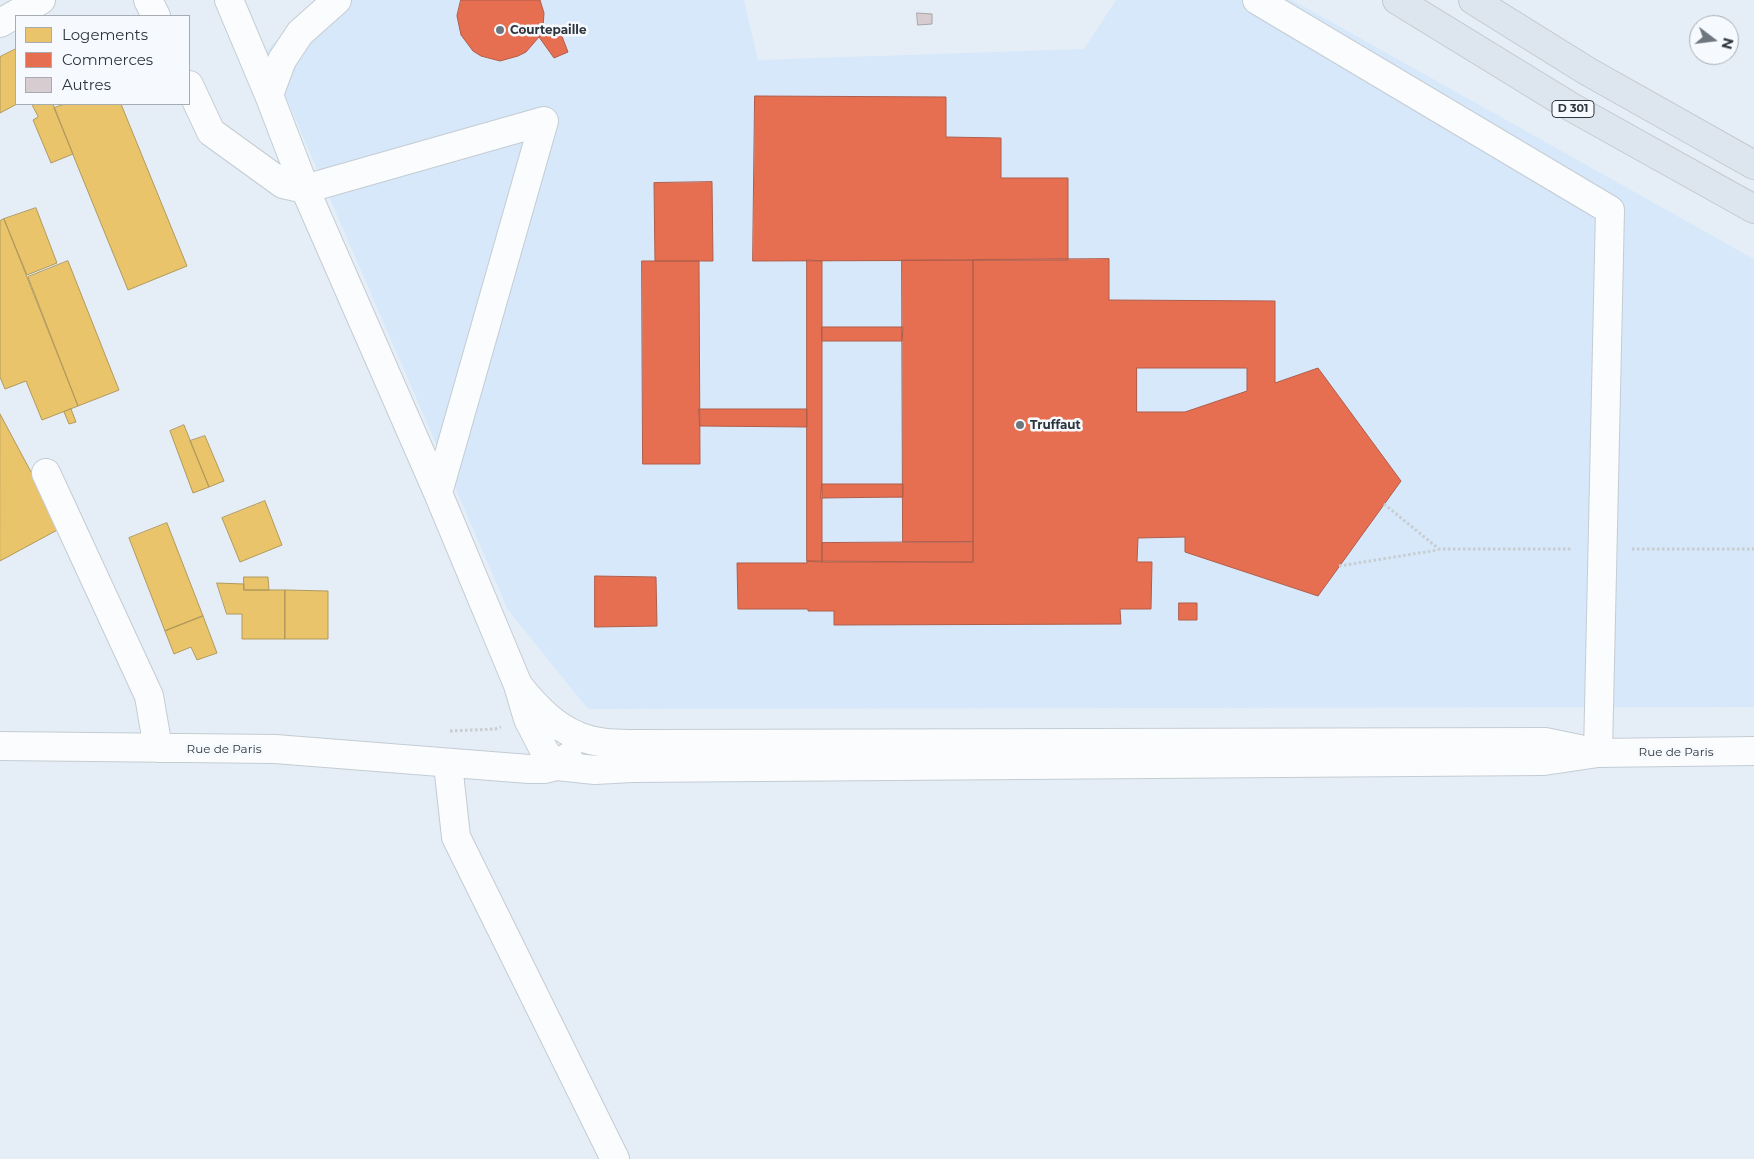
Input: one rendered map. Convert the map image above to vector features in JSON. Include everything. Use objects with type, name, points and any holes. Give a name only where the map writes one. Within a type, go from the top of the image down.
[{"type":"highway","name":"D 301","points":[[1397,0],[1573,108],[1754,210]]},
{"type":"highway","points":[[1473,0],[1587,71],[1754,166]]},
{"type":"street","points":[[0,23],[41,0]]},
{"type":"street","points":[[148,0],[156,15]]},
{"type":"street","points":[[229,0],[305,189],[438,493],[518,685],[528,719],[540,746],[549,757],[566,766],[595,770],[632,768],[1544,761],[1598,753]]},
{"type":"street","points":[[268,95],[282,60],[300,33],[337,0]]},
{"type":"street","points":[[1257,0],[1610,210],[1598,753]]},
{"type":"street","points":[[190,87],[211,132],[283,184],[305,189],[544,121],[438,493]]},
{"type":"street","points":[[46,473],[149,696],[158,748]]},
{"type":"street","points":[[518,685],[536,707],[556,724],[572,734],[604,742],[636,744],[1544,742],[1598,753]]},
{"type":"street","points":[[566,766],[572,734]]},
{"type":"street","name":"Rue de Paris","points":[[0,746],[275,749],[529,769],[566,766]]},
{"type":"street","name":"Rue de Paris","points":[[1598,753],[1754,751]]},
{"type":"street","points":[[448,764],[456,837],[615,1159]]},
{"type":"path","points":[[1384,504],[1439,550]]},
{"type":"path","points":[[1339,566],[1439,550],[1754,549]]},
{"type":"shaded area","points":[[316,0],[744,0],[758,60],[1084,49],[1116,0],[1292,0],[1754,259],[1754,707],[588,709],[508,610],[266,51]]},
{"type":"building: Logements","points":[[15,50],[15,105],[0,113],[0,57]]},
{"type":"building: Logements","points":[[32,105],[53,105],[73,154],[51,163],[33,120],[38,117]]},
{"type":"building: Logements","points":[[62,105],[121,105],[187,266],[128,290],[54,108]]},
{"type":"building: Logements","points":[[36,208],[57,263],[27,275],[4,219]]},
{"type":"building: Logements","points":[[4,219],[78,406],[42,420],[26,381],[5,389],[0,377],[0,221]]},
{"type":"building: Logements","points":[[68,261],[119,390],[78,406],[28,277]]},
{"type":"building: Logements","points":[[71,409],[76,422],[69,424],[64,412]]},
{"type":"building: Logements","points":[[0,414],[61,528],[0,561]]},
{"type":"building: Logements","points":[[184,425],[209,487],[193,493],[170,431]]},
{"type":"building: Logements","points":[[205,436],[224,481],[209,487],[190,441]]},
{"type":"building: Logements","points":[[265,501],[282,545],[240,562],[222,518]]},
{"type":"building: Logements","points":[[167,523],[203,616],[165,631],[129,538]]},
{"type":"building: Logements","points":[[244,577],[268,577],[269,590],[244,590]]},
{"type":"building: Logements","points":[[217,583],[244,584],[244,590],[285,590],[285,639],[242,639],[242,614],[227,614]]},
{"type":"building: Logements","points":[[285,590],[328,591],[328,639],[285,639]]},
{"type":"building: Logements","points":[[203,616],[217,653],[197,660],[191,647],[174,654],[165,631]]},
{"type":"building: Commerces","name":"Courtepaille","points":[[461,0],[540,0],[544,13],[543,27],[539,37],[526,52],[518,56],[500,61],[481,56],[473,51],[461,35],[457,16]]},
{"type":"building: Commerces","points":[[558,26],[568,52],[554,58],[539,37],[543,27]]},
{"type":"building: Commerces","points":[[755,96],[946,97],[946,137],[1001,138],[1001,178],[1068,178],[1068,260],[753,261]]},
{"type":"building: Commerces","points":[[712,182],[713,261],[655,261],[654,183]]},
{"type":"building: Commerces","points":[[1109,259],[1109,300],[1275,301],[1275,383],[1318,368],[1401,481],[1318,596],[1185,552],[1185,537],[1138,538],[1137,562],[1152,562],[1151,609],[1120,609],[1121,624],[834,625],[834,611],[738,609],[737,563],[807,563],[807,561],[973,562],[973,260]],"holes":[[[1137,368],[1247,368],[1247,391],[1185,412],[1137,412]]]},
{"type":"building: Commerces","points":[[807,260],[822,261],[822,562],[807,561]]},
{"type":"building: Commerces","points":[[902,260],[973,260],[973,542],[903,542]]},
{"type":"building: Commerces","points":[[642,261],[699,261],[700,464],[643,464]]},
{"type":"building: Commerces","points":[[822,327],[903,327],[902,341],[822,341]]},
{"type":"building: Commerces","points":[[699,409],[807,409],[807,427],[700,426]]},
{"type":"building: Commerces","points":[[822,484],[903,484],[903,497],[821,498]]},
{"type":"building: Commerces","points":[[973,542],[973,562],[822,562],[822,543]]},
{"type":"building: Commerces","points":[[595,576],[656,577],[657,626],[595,627]]},
{"type":"building: Commerces","points":[[1179,603],[1197,603],[1197,620],[1179,620]]},
{"type":"building: Autres","points":[[917,13],[932,14],[932,24],[918,25]]},
{"type":"place","name":"Courtepaille","points":[[500,30]]},
{"type":"place","name":"Truffaut","points":[[1020,425]]}]
